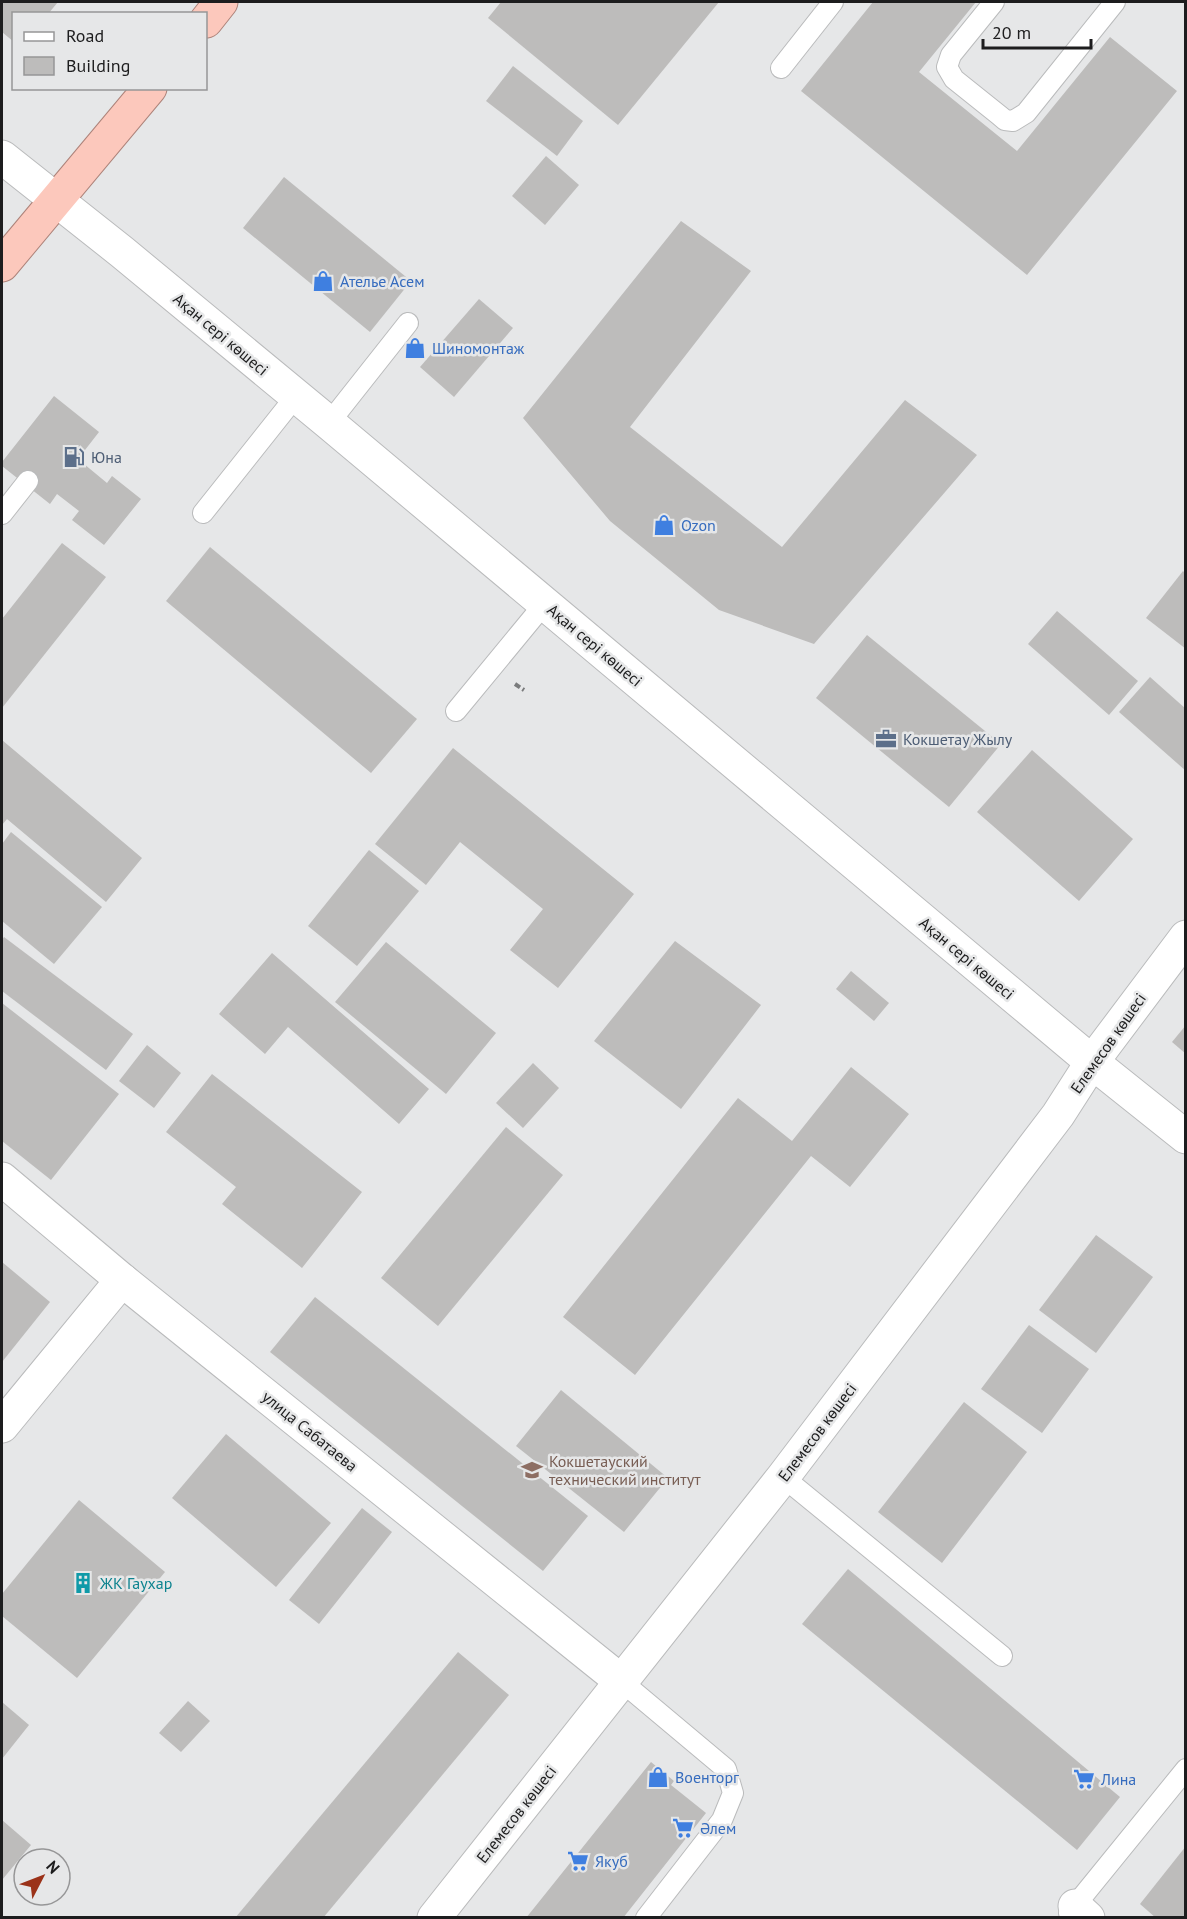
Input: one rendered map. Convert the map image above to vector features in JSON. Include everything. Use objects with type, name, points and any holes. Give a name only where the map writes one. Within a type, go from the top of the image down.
[{"type":"highway","points":[[207,20],[221,2]]},
{"type":"highway","points":[[2,265],[148,90]]},
{"type":"street","name":"Ақан сері көшесі","points":[[2,157],[329,423],[1092,1062],[1185,1137]]},
{"type":"street","name":"Елемесов көшесі","points":[[434,1917],[783,1477],[1058,1115],[1092,1062],[1185,937]]},
{"type":"street","name":"улица Сабатаева","points":[[2,1179],[122,1280],[621,1681]]},
{"type":"street","points":[[2,1426],[122,1280]]},
{"type":"lane","points":[[781,68],[833,2]]},
{"type":"lane","points":[[994,2],[951,55],[947,67],[954,79],[999,116],[1013,121],[1026,113],[1115,2]]},
{"type":"lane","points":[[329,423],[408,323]]},
{"type":"lane","points":[[203,513],[296,396]]},
{"type":"lane","points":[[2,514],[28,481]]},
{"type":"lane","points":[[456,711],[545,603]]},
{"type":"lane","points":[[783,1477],[1002,1656]]},
{"type":"lane","points":[[621,1681],[726,1769],[733,1793],[722,1820],[646,1917]]},
{"type":"lane","points":[[1076,1914],[1185,1769]]},
{"type":"path","points":[[515,684],[524,690]]},
{"type":"building","points":[[2,2],[58,2],[50,12],[12,12],[12,40],[2,32]]},
{"type":"building","points":[[501,2],[719,2],[618,125],[488,18]]},
{"type":"building","points":[[873,2],[976,2],[919,72],[1017,151],[1110,37],[1177,91],[1027,275],[801,91]]},
{"type":"building","points":[[513,66],[583,121],[557,156],[486,101]]},
{"type":"building","points":[[546,156],[579,185],[545,225],[512,196]]},
{"type":"building","points":[[284,177],[411,281],[370,332],[243,228]]},
{"type":"building","points":[[681,221],[751,271],[630,427],[782,547],[905,400],[977,455],[814,644],[719,610],[610,521],[523,418]]},
{"type":"building","points":[[479,299],[513,328],[454,397],[420,367]]},
{"type":"building","points":[[54,396],[99,432],[78,459],[107,483],[112,476],[141,499],[104,545],[72,520],[79,511],[57,494],[50,504],[2,466],[2,462]]},
{"type":"building","points":[[62,543],[106,577],[2,708],[2,619]]},
{"type":"building","points":[[210,547],[417,719],[371,773],[166,601]]},
{"type":"building","points":[[1183,571],[1186,574],[1186,649],[1146,618]]},
{"type":"building","points":[[1057,611],[1138,681],[1109,715],[1028,644]]},
{"type":"building","points":[[867,635],[1001,744],[949,807],[816,698]]},
{"type":"building","points":[[1150,677],[1186,709],[1186,771],[1119,712]]},
{"type":"building","points":[[2,740],[142,858],[106,902],[7,819],[2,825]]},
{"type":"building","points":[[453,748],[634,894],[558,988],[510,950],[543,909],[460,842],[426,885],[375,844]]},
{"type":"building","points":[[1032,750],[1133,839],[1079,901],[977,812]]},
{"type":"building","points":[[11,832],[102,907],[54,964],[2,921],[2,844]]},
{"type":"building","points":[[369,850],[419,891],[357,966],[308,926]]},
{"type":"building","points":[[4,937],[133,1034],[106,1070],[2,991],[2,940]]},
{"type":"building","points":[[675,941],[761,1005],[681,1109],[594,1041]]},
{"type":"building","points":[[386,942],[496,1033],[446,1094],[335,1002]]},
{"type":"building","points":[[272,953],[429,1089],[399,1124],[288,1027],[265,1054],[219,1014]]},
{"type":"building","points":[[851,971],[889,1003],[874,1021],[836,989]]},
{"type":"building","points":[[2,1003],[119,1094],[51,1180],[2,1141]]},
{"type":"building","points":[[1186,1025],[1186,1054],[1172,1042]]},
{"type":"building","points":[[147,1045],[181,1073],[154,1108],[119,1081]]},
{"type":"building","points":[[533,1063],[559,1088],[523,1128],[496,1103]]},
{"type":"building","points":[[851,1067],[909,1114],[850,1187],[811,1156],[635,1375],[563,1317],[738,1098],[792,1141]]},
{"type":"building","points":[[212,1074],[362,1192],[302,1268],[222,1204],[236,1187],[166,1132]]},
{"type":"building","points":[[506,1127],[563,1175],[438,1326],[381,1278]]},
{"type":"building","points":[[1096,1235],[1153,1277],[1096,1353],[1039,1310]]},
{"type":"building","points":[[2,1262],[50,1302],[2,1362]]},
{"type":"building","points":[[315,1297],[588,1516],[543,1571],[270,1352]]},
{"type":"building","points":[[1029,1325],[1089,1369],[1042,1433],[981,1389]]},
{"type":"building","points":[[561,1390],[668,1478],[624,1532],[516,1446]]},
{"type":"building","points":[[964,1402],[1027,1452],[942,1563],[878,1512]]},
{"type":"building","points":[[226,1434],[331,1523],[276,1587],[172,1498]]},
{"type":"building","name":"ЖК Гаухар","points":[[79,1500],[165,1572],[77,1678],[2,1616],[2,1594]]},
{"type":"building","points":[[362,1508],[392,1532],[319,1624],[289,1600]]},
{"type":"building","points":[[848,1569],[1120,1797],[1077,1850],[802,1624]]},
{"type":"building","points":[[458,1652],[509,1695],[323,1918],[235,1918]]},
{"type":"building","points":[[188,1701],[210,1721],[181,1752],[159,1733]]},
{"type":"building","points":[[2,1702],[29,1725],[2,1759]]},
{"type":"building","points":[[651,1762],[674,1781],[671,1785],[706,1813],[623,1918],[526,1918]]},
{"type":"building","points":[[2,1820],[31,1845],[29,1847],[12,1847],[12,1868],[2,1880]]},
{"type":"building","points":[[1186,1846],[1186,1918],[1156,1918],[1140,1904]]},
{"type":"place","name":"Ателье Асем","points":[[323,281]]},
{"type":"place","name":"Шиномонтаж","points":[[415,348]]},
{"type":"place","name":"Юна","points":[[74,457]]},
{"type":"place","name":"Ozon","points":[[664,525]]},
{"type":"place","name":"Кокшетау Жылу","points":[[886,739]]},
{"type":"place","name":"Кокшетауский технический институт","points":[[532,1470]]},
{"type":"place","name":"ЖК Гаухар","points":[[83,1583]]},
{"type":"place","name":"Военторг","points":[[658,1777]]},
{"type":"place","name":"Лина","points":[[1084,1779]]},
{"type":"place","name":"Әлем","points":[[683,1828]]},
{"type":"place","name":"Якуб","points":[[578,1861]]}]
